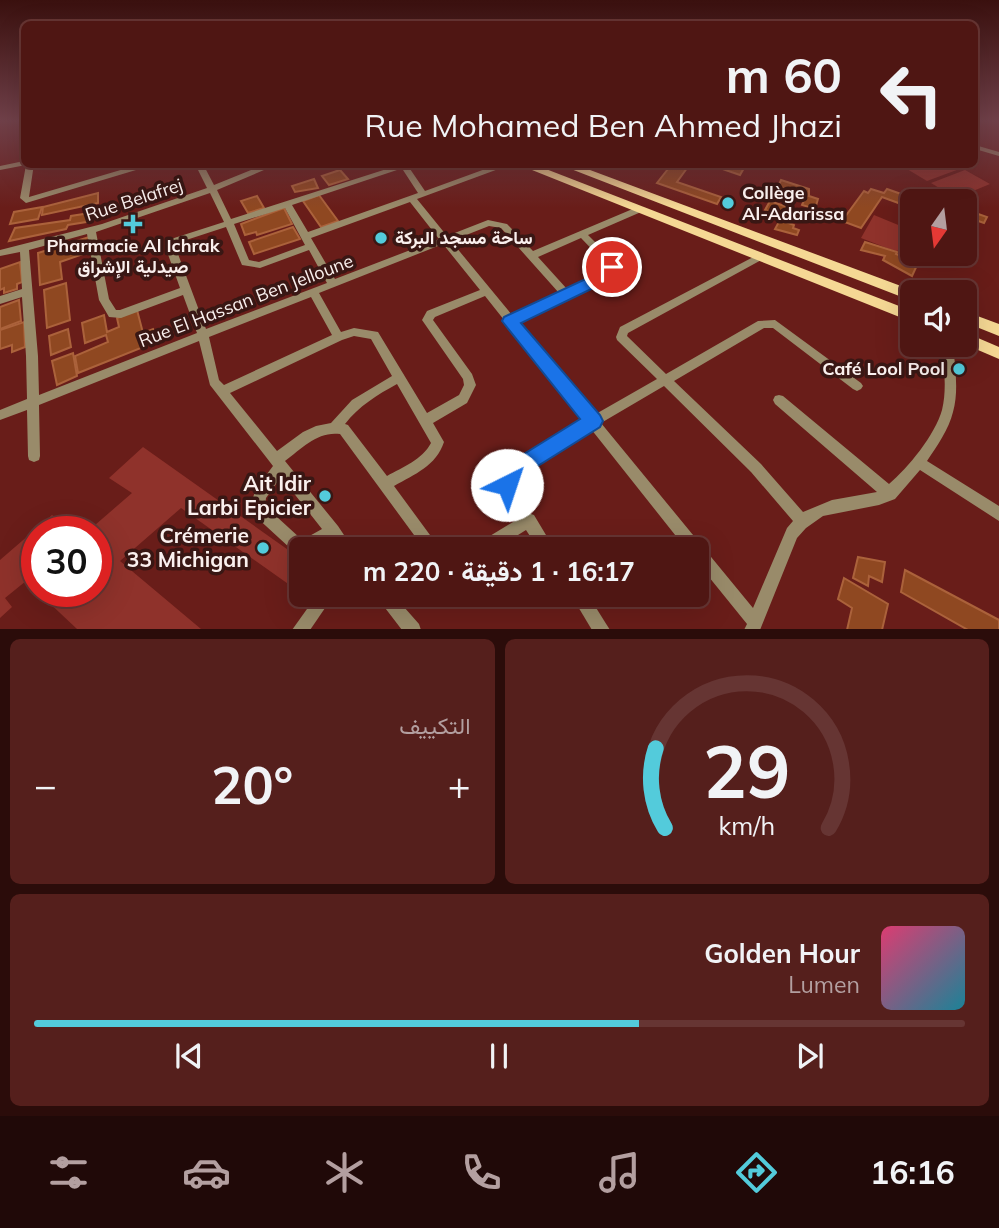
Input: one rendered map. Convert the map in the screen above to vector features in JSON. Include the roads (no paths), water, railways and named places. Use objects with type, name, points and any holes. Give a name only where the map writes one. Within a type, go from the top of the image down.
[{"type":"main road","points":[[532,168],[900,312]]},
{"type":"main road","points":[[574,168],[900,290]]},
{"type":"main road","points":[[977,321],[999,330]]},
{"type":"main road","points":[[977,344],[999,353]]},
{"type":"street","points":[[0,168],[21,164]]},
{"type":"street","points":[[29,168],[24,198],[26,201],[138,168]]},
{"type":"street","points":[[201,168],[229,223],[244,263],[260,265],[308,241],[497,168]]},
{"type":"street","name":"Rue Belafrej","points":[[0,253],[91,231],[212,191],[265,168]]},
{"type":"street","points":[[337,537],[221,392],[210,370],[202,336],[170,249],[174,241],[393,168],[405,168],[418,197],[446,241],[593,421],[753,626],[792,533],[801,520],[842,503],[877,499],[890,494],[901,485],[918,463],[948,409],[948,357]]},
{"type":"street","points":[[287,204],[333,285]]},
{"type":"street","points":[[566,294],[533,255],[638,210]]},
{"type":"street","name":"Rue El Hassan Ben Jelloune","points":[[0,415],[488,223],[504,226],[533,255]]},
{"type":"street","points":[[91,231],[104,300],[113,314],[121,314],[186,290]]},
{"type":"street","points":[[510,321],[608,274],[611,263],[582,234]]},
{"type":"street","points":[[24,248],[34,402],[34,456]]},
{"type":"street","points":[[762,256],[624,330],[621,337],[756,468],[801,520]]},
{"type":"street","points":[[0,300],[28,291]]},
{"type":"street","points":[[425,421],[463,399],[470,385],[468,377],[427,320],[431,314],[486,291]]},
{"type":"street","points":[[314,293],[338,338]]},
{"type":"street","points":[[540,537],[507,485],[510,473],[593,421],[666,382],[762,324],[771,323],[857,386]]},
{"type":"street","points":[[221,392],[354,332],[374,335],[435,434],[437,450],[386,483]]},
{"type":"street","points":[[335,427],[355,402],[400,377]]},
{"type":"street","points":[[779,400],[890,494]]},
{"type":"street","points":[[333,531],[313,544],[296,544],[258,509],[260,496],[279,462],[316,431],[335,427],[344,429],[352,437],[425,537]]},
{"type":"street","points":[[918,463],[999,514]]},
{"type":"street","points":[[501,537],[529,520]]},
{"type":"street","points":[[300,629],[317,607]]},
{"type":"street","points":[[395,607],[413,629]]},
{"type":"street","points":[[587,607],[602,629]]},
{"type":"place","name":"Collège Al-Adarissa","points":[[728,203]]},
{"type":"place","name":"Pharmacie Al Ichrak صيدلية الإشراق","points":[[133,224]]},
{"type":"place","name":"ساحة مسجد البركة","points":[[381,238]]},
{"type":"place","name":"Café Lool Pool","points":[[959,369]]},
{"type":"place","name":"Ait Idir Larbi Epicier","points":[[325,496]]},
{"type":"place","name":"Crémerie 33 Michigan","points":[[263,548]]}]
